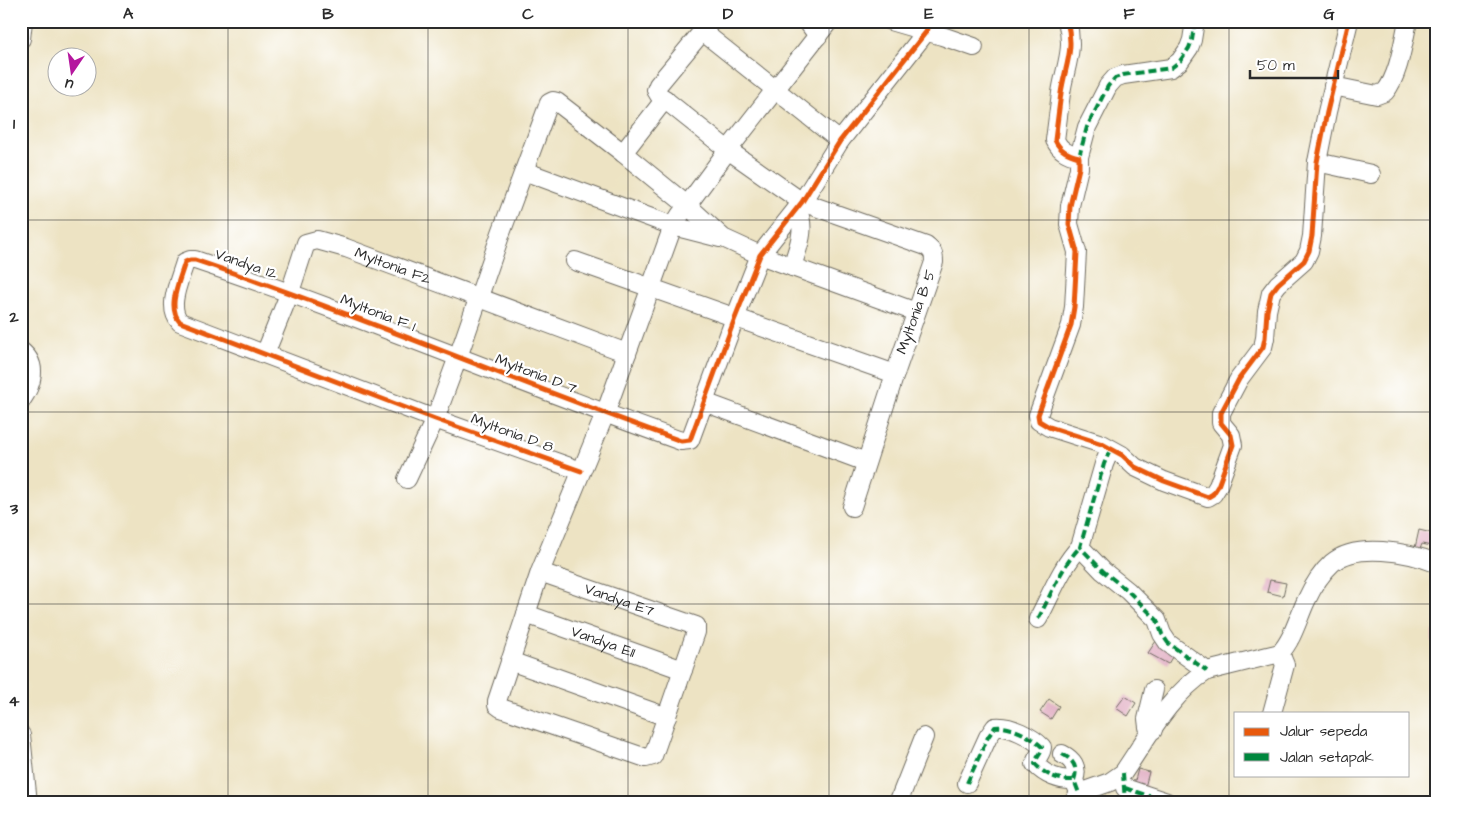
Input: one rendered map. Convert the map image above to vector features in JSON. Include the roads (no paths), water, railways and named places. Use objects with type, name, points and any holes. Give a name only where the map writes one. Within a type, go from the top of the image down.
[{"type":"street","points":[[21,39],[23,21]]},
{"type":"street","points":[[807,21],[818,36]]},
{"type":"street","points":[[683,670],[654,756],[646,758],[497,705],[540,572],[604,414],[673,226],[728,150],[830,21]]},
{"type":"street","points":[[890,21],[927,27],[974,47]]},
{"type":"street","points":[[1067,21],[1071,37],[1055,140],[1058,147],[1062,150],[1079,157]]},
{"type":"street","points":[[1195,21],[1192,40],[1180,61],[1171,68],[1123,75],[1115,78],[1108,86],[1087,127],[1079,157],[1079,168],[1070,206],[1069,224],[1076,252],[1074,307],[1071,324],[1038,415],[1039,421],[1043,424],[1102,444],[1122,455],[1135,467],[1164,481],[1208,497],[1213,494],[1218,486],[1233,446],[1231,435],[1221,423],[1221,413],[1239,379],[1263,347],[1271,293],[1278,284],[1304,261],[1309,251],[1312,236],[1317,162],[1349,21]]},
{"type":"street","points":[[1333,86],[1377,95],[1385,92],[1393,78],[1408,21]]},
{"type":"street","points":[[792,267],[802,234],[799,205],[659,95],[656,90],[658,85],[707,27],[775,91],[840,141]]},
{"type":"street","name":"Myltonia D 7","points":[[458,357],[604,414],[686,441],[692,438],[760,255],[799,205],[840,141],[927,27]]},
{"type":"street","points":[[623,153],[665,99]]},
{"type":"street","points":[[408,479],[435,419],[549,103],[557,102],[623,153],[688,206],[723,238]]},
{"type":"street","points":[[1317,162],[1371,174]]},
{"type":"street","points":[[524,171],[673,226],[723,238],[760,255],[916,312]]},
{"type":"street","name":"Myltonia B 5","points":[[799,205],[926,246],[932,250],[934,262],[894,374],[852,507]]},
{"type":"street","name":"Myltonia F2","points":[[290,292],[306,243],[317,240],[346,248],[627,354]]},
{"type":"street","name":"Vandya 12","points":[[195,260],[290,292]]},
{"type":"street","name":"Myltonia D 8","points":[[195,260],[186,262],[173,304],[176,317],[180,322],[435,419],[581,471]]},
{"type":"street","points":[[575,261],[894,374]]},
{"type":"street","points":[[265,354],[290,292]]},
{"type":"street","name":"Myltonia F 1","points":[[290,292],[458,357]]},
{"type":"street","points":[[21,351],[27,356],[33,369],[28,392],[21,401]]},
{"type":"street","points":[[704,402],[866,462]]},
{"type":"street","points":[[1038,619],[1063,571],[1073,554],[1080,547],[1104,464],[1110,450]]},
{"type":"street","points":[[1080,547],[1157,620],[1162,634],[1168,643],[1207,671]]},
{"type":"street","points":[[1124,788],[1153,730],[1190,682],[1207,671],[1280,653],[1292,634],[1311,590],[1333,562],[1367,550],[1401,553],[1436,563]]},
{"type":"street","name":"Vandya E7","points":[[540,572],[696,628],[683,670]]},
{"type":"street","name":"Vandya E11","points":[[526,614],[683,670]]},
{"type":"street","points":[[1272,712],[1285,665],[1280,653]]},
{"type":"street","points":[[510,660],[667,717]]},
{"type":"street","points":[[1153,730],[1148,727],[1147,719],[1154,690]]},
{"type":"street","points":[[967,782],[988,737],[995,727],[1003,726],[1027,737],[1042,747],[1042,752],[1036,759],[1036,764],[1075,792]]},
{"type":"street","points":[[21,735],[28,803]]},
{"type":"street","points":[[898,803],[924,737]]},
{"type":"street","points":[[1062,754],[1071,759],[1075,768],[1075,792]]},
{"type":"street","points":[[1075,792],[1110,782],[1167,802]]}]
